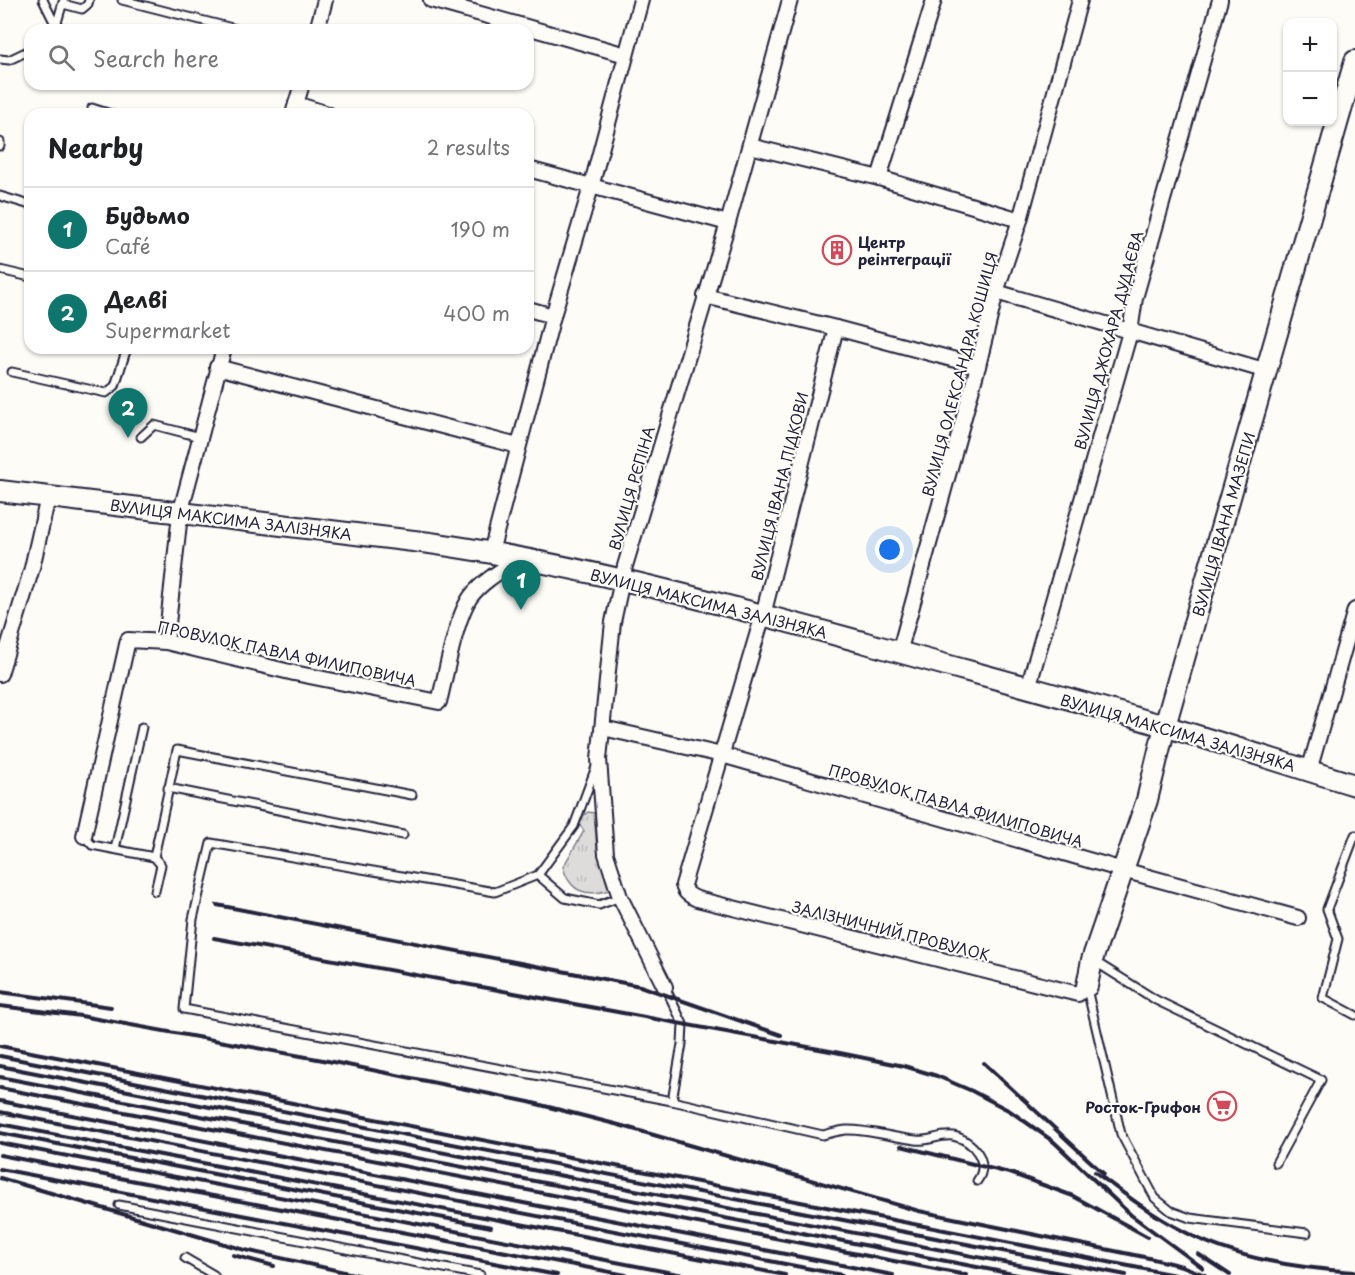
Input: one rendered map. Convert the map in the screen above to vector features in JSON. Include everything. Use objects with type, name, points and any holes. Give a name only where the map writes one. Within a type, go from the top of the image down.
[{"type":"main road","name":"ВУЛИЦЯ ІВАНА МАЗЕПИ","points":[[1087,986],[1092,960],[1147,800],[1165,726],[1355,61]]},
{"type":"main road","name":"ВУЛИЦЯ МАКСИМА ЗАЛІЗНЯКА","points":[[0,491],[491,552],[623,579],[763,615],[1165,726],[1355,785]]},
{"type":"street","points":[[319,24],[325,0]]},
{"type":"street","points":[[431,0],[516,24]]},
{"type":"street","points":[[491,552],[553,316],[591,187],[641,0]]},
{"type":"street","name":"ВУЛИЦЯ РЄПІНА","points":[[665,987],[620,897],[606,854],[599,759],[613,622],[623,579],[728,224],[790,0]]},
{"type":"street","points":[[879,178],[934,0]]},
{"type":"street","name":"ВУЛИЦЯ ОЛЕКСАНДРА КОШИЦЯ","points":[[899,653],[978,366],[996,292],[1020,220],[1080,0]]},
{"type":"street","name":"ВУЛИЦЯ ДЖОХАРА ДУДАЄВА","points":[[1028,688],[1130,332],[1135,298],[1220,0]]},
{"type":"street","points":[[534,29],[626,55]]},
{"type":"street","points":[[295,108],[300,90]]},
{"type":"street","points":[[750,146],[879,178],[1020,220]]},
{"type":"street","points":[[534,171],[728,224]]},
{"type":"street","points":[[996,292],[1267,371]]},
{"type":"street","points":[[705,296],[978,366]]},
{"type":"street","points":[[534,311],[553,316]]},
{"type":"street","name":"ВУЛИЦЯ ІВАНА ПІДКОВИ","points":[[686,892],[683,885],[763,615],[836,328]]},
{"type":"street","points":[[166,642],[180,513],[222,354]]},
{"type":"street","points":[[218,367],[518,446]]},
{"type":"street","points":[[0,674],[32,568],[48,497]]},
{"type":"street","name":"ПРОВУЛОК ПАВЛА ФИЛИПОВИЧА","points":[[84,836],[128,640],[166,642],[294,673],[439,702],[463,608],[473,594],[519,558]]},
{"type":"street","points":[[1309,771],[1355,610]]},
{"type":"street","name":"ПРОВУЛОК ПАВЛА ФИЛИПОВИЧА","points":[[603,728],[722,755],[1298,918]]},
{"type":"street","name":"ЗАЛІЗНИЧНИЙ ПРОВУЛОК","points":[[686,892],[697,899],[1078,994],[1087,986]]},
{"type":"lane","points":[[43,0],[53,24]]},
{"type":"lane","points":[[56,24],[64,2],[82,9],[89,0]]},
{"type":"lane","points":[[122,0],[216,24]]},
{"type":"lane","points":[[0,58],[9,60],[24,53]]},
{"type":"lane","points":[[0,196],[24,203]]},
{"type":"lane","points":[[0,270],[24,276]]},
{"type":"lane","points":[[12,372],[106,393],[115,386],[125,354]]},
{"type":"lane","points":[[141,436],[154,425],[200,437]]},
{"type":"lane","points":[[115,849],[142,727]]},
{"type":"lane","points":[[154,857],[177,750],[411,795]]},
{"type":"lane","points":[[599,759],[574,826],[538,875],[495,892],[211,843],[193,920],[184,1009],[672,1101],[823,1135],[846,1130],[926,1141],[936,1137],[951,1136],[962,1139],[973,1147],[981,1158],[984,1167],[977,1181]]},
{"type":"lane","points":[[168,788],[403,835]]},
{"type":"lane","points":[[1355,835],[1327,909],[1338,939],[1323,998],[1355,1015]]},
{"type":"lane","points":[[84,836],[92,845],[154,857],[161,864],[155,891]]},
{"type":"lane","points":[[538,875],[565,898],[599,905],[620,897]]},
{"type":"lane","points":[[1092,960],[1156,1000],[1321,1080],[1276,1163]]},
{"type":"lane","points":[[1087,986],[1121,1134],[1155,1198],[1171,1211],[1191,1218],[1307,1233]]},
{"type":"lane","points":[[665,987],[683,1024],[682,1044],[672,1101]]},
{"type":"lane","points":[[119,1205],[480,1275]]},
{"type":"lane","points":[[184,1258],[214,1275]]},
{"type":"green space","points":[[588,812],[594,813],[597,849],[609,890],[593,893],[580,891],[575,887],[563,867],[584,831],[580,825],[582,817]]},
{"type":"railway","points":[[217,905],[640,986],[781,1035]]},
{"type":"railway","points":[[214,938],[830,1051],[904,1066],[937,1076],[1010,1111],[1054,1142],[1131,1215],[1203,1268]]},
{"type":"railway","points":[[0,992],[111,1007]]},
{"type":"railway","points":[[0,1006],[81,1016],[323,1060],[529,1102],[619,1125],[919,1211],[1149,1258],[1182,1266],[1205,1275]]},
{"type":"railway","points":[[0,1046],[1175,1275]]},
{"type":"railway","points":[[0,1056],[1126,1275]]},
{"type":"railway","points":[[984,1063],[1104,1174]]},
{"type":"railway","points":[[0,1066],[1070,1275]]},
{"type":"railway","points":[[0,1077],[1018,1275]]},
{"type":"railway","points":[[0,1088],[966,1275]]},
{"type":"railway","points":[[0,1101],[893,1275]]},
{"type":"railway","points":[[0,1112],[842,1275]]},
{"type":"railway","points":[[0,1124],[785,1275]]},
{"type":"railway","points":[[0,1133],[491,1227]]},
{"type":"railway","points":[[0,1143],[683,1275]]},
{"type":"railway","points":[[901,1146],[1013,1174],[1073,1196],[1148,1237]]},
{"type":"railway","points":[[0,1155],[626,1275]]},
{"type":"railway","points":[[0,1169],[557,1275]]},
{"type":"railway","points":[[1095,1172],[1160,1218],[1203,1241],[1245,1255],[1289,1265],[1355,1272]]},
{"type":"railway","points":[[0,1178],[245,1250],[358,1275]]},
{"type":"railway","points":[[1198,1254],[1230,1275]]},
{"type":"railway","points":[[233,1255],[274,1266]]},
{"type":"place","name":"Центр реінтеграції","points":[[837,250]]},
{"type":"place","name":"Делві","points":[[128,438]]},
{"type":"place","name":"Будьмо","points":[[521,610]]},
{"type":"place","name":"Росток-Грифон","points":[[1222,1106]]}]
